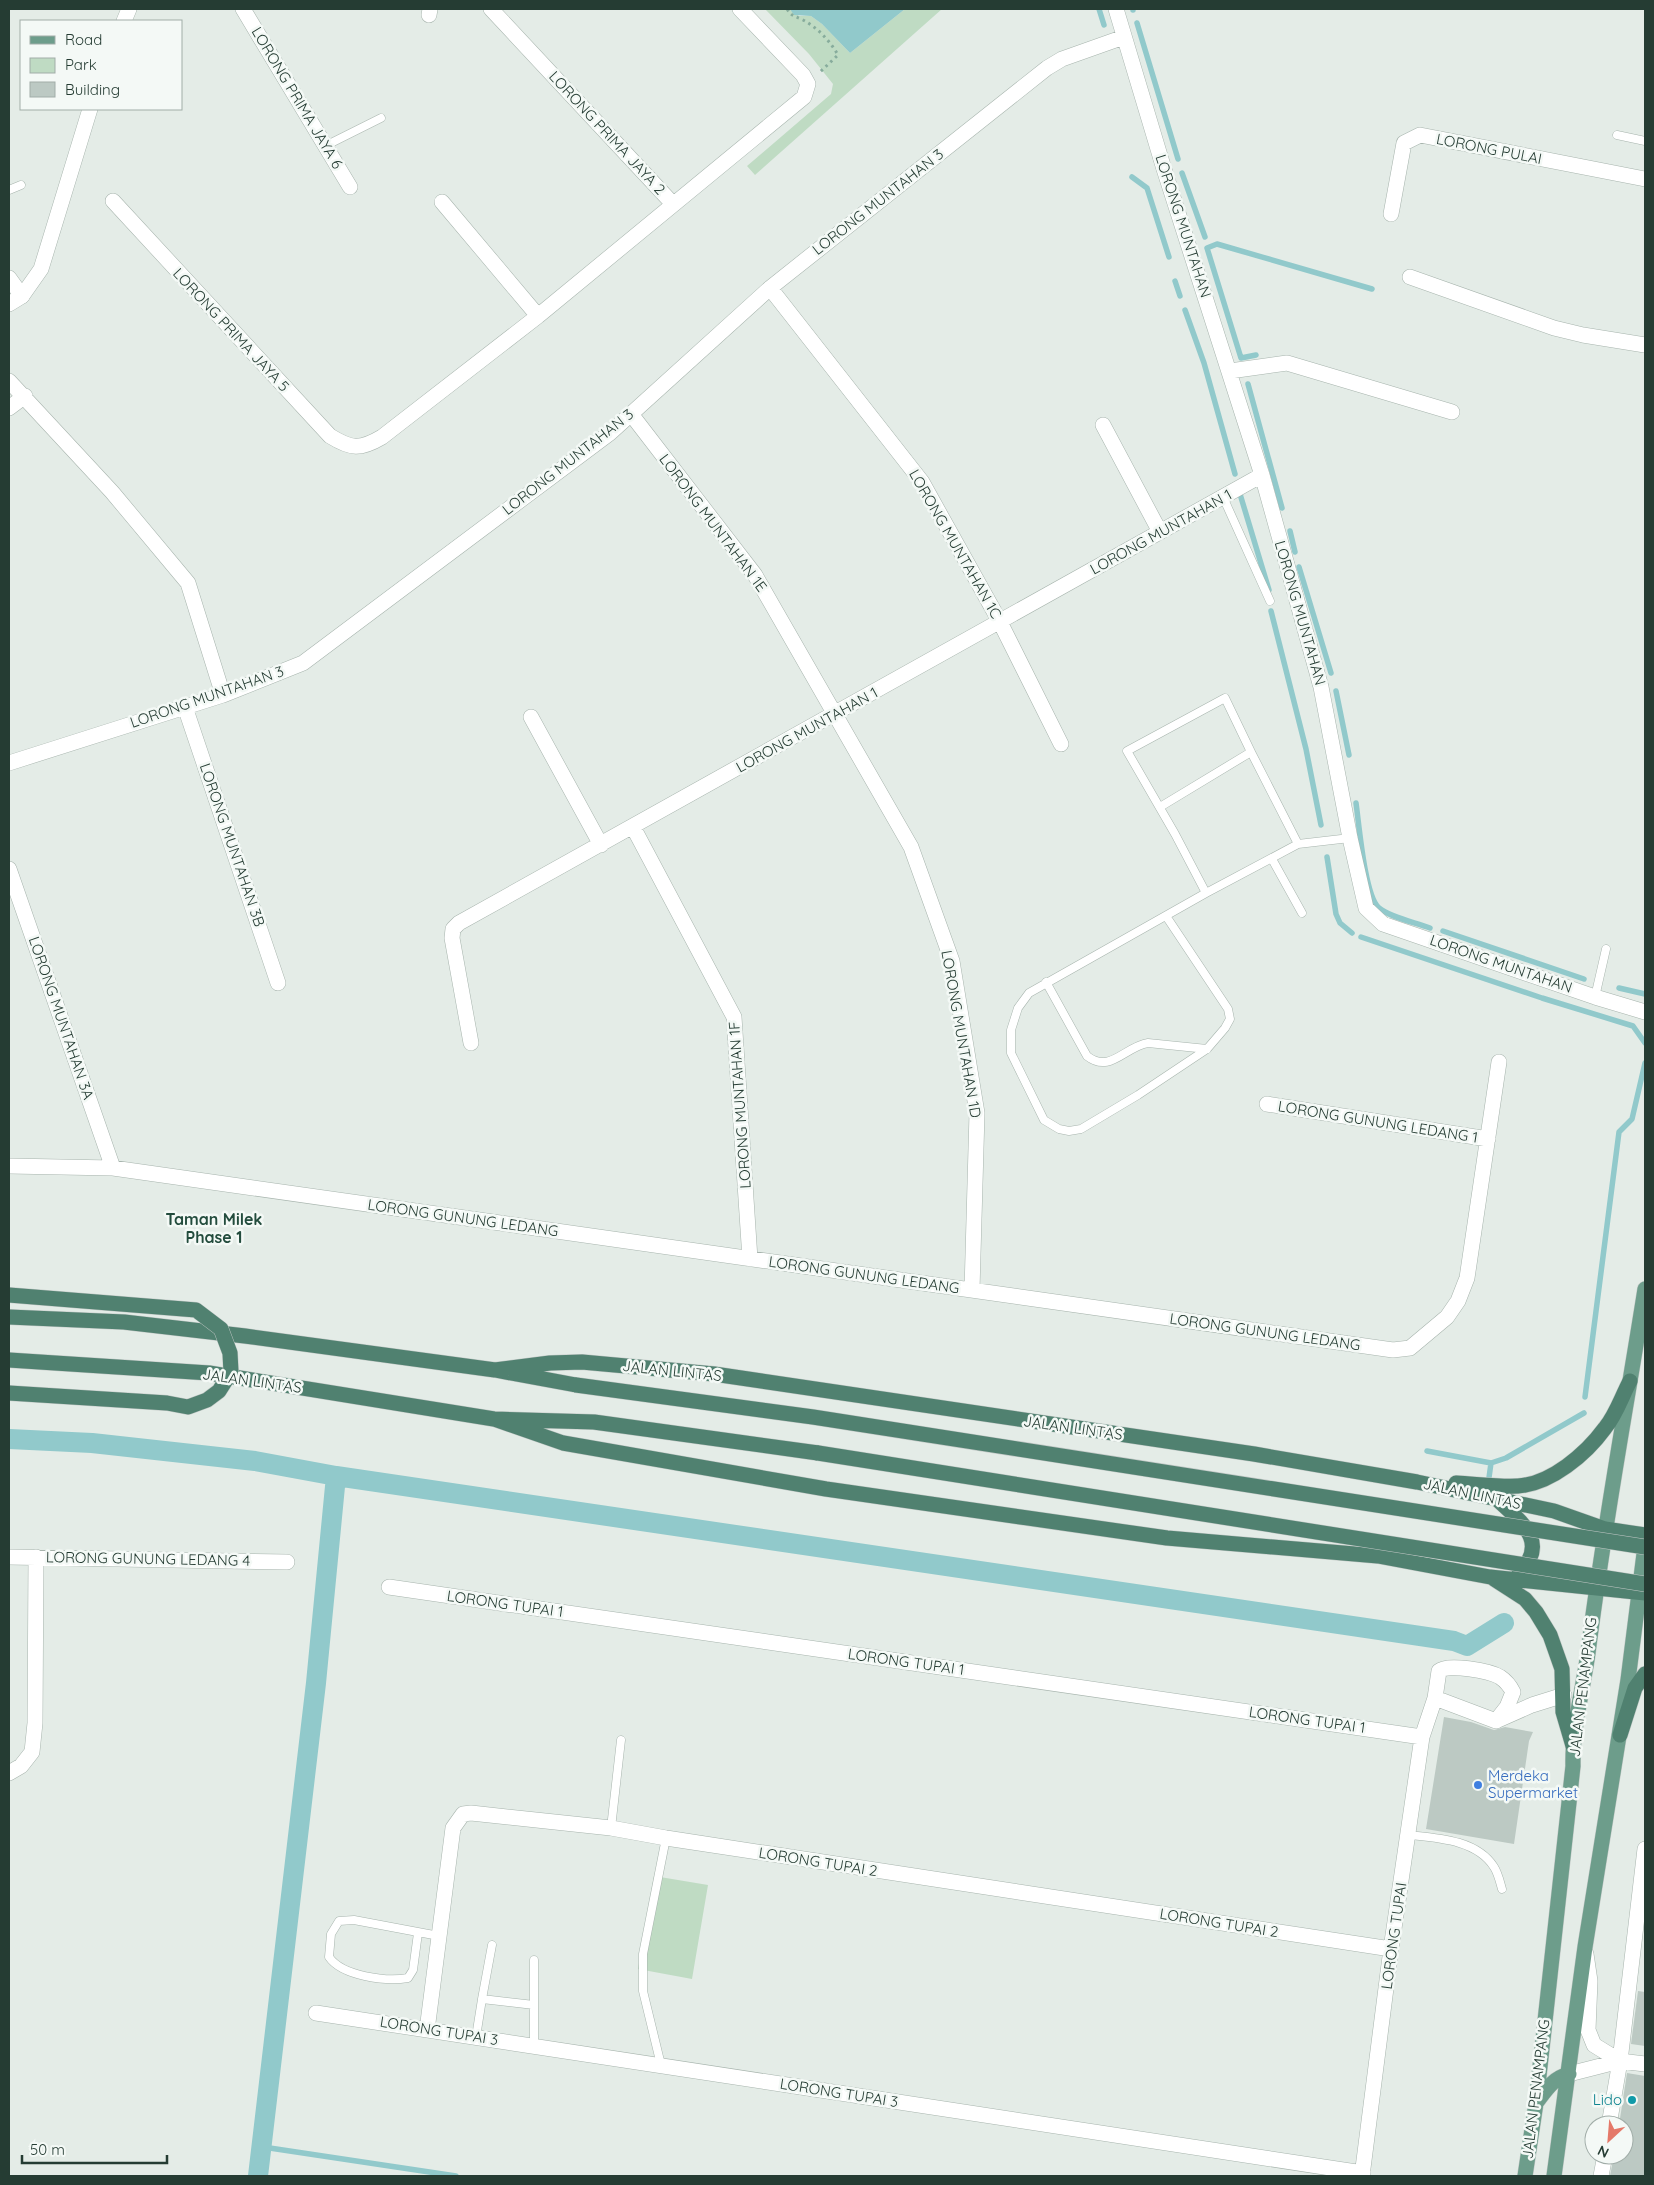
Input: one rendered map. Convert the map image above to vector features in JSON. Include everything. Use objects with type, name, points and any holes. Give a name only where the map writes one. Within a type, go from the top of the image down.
[{"type":"highway","points":[[9,1295],[196,1310],[220,1329],[230,1353],[231,1372],[219,1391],[206,1400],[188,1407],[166,1403],[9,1393]]},
{"type":"highway","name":"JALAN LINTAS","points":[[9,1317],[124,1322],[277,1340],[495,1370],[576,1385],[813,1417],[1645,1547]]},
{"type":"highway","name":"JALAN LINTAS","points":[[9,1360],[209,1373],[494,1419],[594,1422],[818,1453],[1644,1590]]},
{"type":"highway","name":"JALAN LINTAS","points":[[495,1370],[550,1363],[582,1362],[714,1374],[1254,1454],[1417,1482],[1554,1511],[1605,1529],[1645,1535]]},
{"type":"highway","points":[[1417,1482],[1519,1486],[1540,1481],[1575,1459],[1606,1428],[1630,1381]]},
{"type":"highway","name":"JALAN LINTAS","points":[[494,1419],[563,1443],[826,1489],[1167,1538],[1378,1556],[1490,1577],[1644,1590]]},
{"type":"highway","points":[[1490,1577],[1518,1574],[1529,1563],[1533,1550],[1530,1534],[1498,1500]]},
{"type":"highway","points":[[1490,1577],[1525,1599],[1536,1612],[1557,1650],[1562,1669],[1563,1712],[1572,1746]]},
{"type":"highway","points":[[1620,1735],[1634,1688],[1645,1674]]},
{"type":"main road","name":"JALAN PENAMPANG","points":[[1525,2176],[1536,2103],[1573,1766],[1572,1746],[1585,1675],[1605,1529],[1645,1289]]},
{"type":"main road","name":"JALAN PENAMPANG","points":[[1554,2176],[1570,2074],[1586,1947],[1644,1590],[1645,1547]]},
{"type":"main road","points":[[1536,2103],[1551,2083],[1561,2076],[1570,2074]]},
{"type":"street","name":"LORONG PRIMA JAYA 6","points":[[244,9],[350,187]]},
{"type":"street","name":"LORONG PRIMA JAYA 2","points":[[491,9],[673,204],[804,97],[808,84]]},
{"type":"street","points":[[740,9],[803,75],[808,84]]},
{"type":"street","name":"LORONG MUNTAHAN","points":[[1116,9],[1262,474],[1321,687],[1350,838],[1366,908],[1383,924],[1595,997],[1645,1012]]},
{"type":"street","name":"LORONG MUNTAHAN 3","points":[[9,763],[223,695],[304,663],[610,433],[770,288],[1048,68],[1062,59],[1124,37]]},
{"type":"street","points":[[9,304],[22,296],[41,269],[90,110]]},
{"type":"street","name":"LORONG PULAI","points":[[1391,214],[1404,144],[1420,136],[1645,179]]},
{"type":"street","name":"LORONG PRIMA JAYA 5","points":[[113,201],[314,421],[330,436],[346,446],[358,447],[370,444],[382,437],[538,316]]},
{"type":"street","points":[[442,202],[538,316],[673,204]]},
{"type":"street","points":[[1410,277],[1554,328],[1583,335],[1645,345]]},
{"type":"street","points":[[9,278],[22,296]]},
{"type":"street","name":"LORONG MUNTAHAN 1C","points":[[770,288],[922,482],[1000,622],[1061,744]]},
{"type":"street","points":[[1230,371],[1287,363],[1452,412]]},
{"type":"street","points":[[9,381],[25,396],[112,492],[188,583],[223,695]]},
{"type":"street","points":[[9,408],[25,396]]},
{"type":"street","name":"LORONG MUNTAHAN 1E","points":[[631,414],[755,575],[835,714]]},
{"type":"street","points":[[1103,425],[1160,532]]},
{"type":"street","name":"LORONG MUNTAHAN 1","points":[[471,1043],[452,938],[453,930],[460,922],[601,845],[1262,474]]},
{"type":"street","name":"LORONG MUNTAHAN 3B","points":[[185,707],[278,982]]},
{"type":"street","name":"LORONG MUNTAHAN 1D","points":[[835,714],[911,847],[952,961],[977,1113],[972,1290]]},
{"type":"street","points":[[531,717],[601,845]]},
{"type":"street","name":"LORONG MUNTAHAN 1F","points":[[633,827],[708,964],[734,1017],[750,1259]]},
{"type":"street","name":"LORONG MUNTAHAN 3A","points":[[9,869],[113,1168]]},
{"type":"street","name":"LORONG GUNUNG LEDANG","points":[[9,1166],[113,1168],[1393,1350],[1410,1348],[1447,1317],[1458,1301],[1467,1278],[1499,1062]]},
{"type":"street","name":"LORONG GUNUNG LEDANG 1","points":[[1267,1104],[1488,1139]]},
{"type":"street","name":"LORONG GUNUNG LEDANG 4","points":[[9,1558],[287,1562]]},
{"type":"street","points":[[9,1773],[20,1766],[32,1752],[35,1723],[36,1558]]},
{"type":"street","name":"LORONG TUPAI 1","points":[[389,1587],[1422,1737]]},
{"type":"street","name":"LORONG TUPAI","points":[[1363,2174],[1391,1949],[1422,1737],[1434,1698],[1439,1671],[1445,1667],[1476,1670],[1499,1676],[1510,1686],[1513,1692],[1507,1707],[1496,1721]]},
{"type":"street","points":[[1434,1698],[1496,1721],[1532,1705],[1564,1694]]},
{"type":"street","name":"LORONG TUPAI 2","points":[[427,2030],[453,1828],[463,1814],[471,1812],[612,1828],[666,1838],[1391,1949]]},
{"type":"street","points":[[1612,2115],[1620,2061],[1645,1849]]},
{"type":"street","points":[[1586,1947],[1590,1981],[1588,2030],[1594,2045],[1620,2061]]},
{"type":"street","name":"LORONG TUPAI 3","points":[[316,2012],[1363,2174]]},
{"type":"street","points":[[1570,2074],[1620,2061],[1645,2064]]},
{"type":"lane","points":[[325,146],[382,118]]},
{"type":"lane","points":[[1617,135],[1645,141]]},
{"type":"lane","points":[[9,190],[21,185]]},
{"type":"lane","points":[[1223,497],[1270,601]]},
{"type":"lane","points":[[1206,893],[1160,806],[1127,751],[1225,698],[1298,844]]},
{"type":"lane","points":[[1160,806],[1251,752]]},
{"type":"lane","points":[[1166,916],[1228,1008],[1230,1019],[1225,1028],[1207,1049],[1138,1095],[1081,1128],[1069,1131],[1059,1129],[1044,1120],[1011,1054],[1011,1030],[1018,1008],[1029,993],[1206,893],[1298,844],[1350,838]]},
{"type":"lane","points":[[1272,859],[1302,913]]},
{"type":"lane","points":[[1595,997],[1606,949]]},
{"type":"lane","points":[[1046,982],[1088,1056],[1095,1062],[1101,1064],[1108,1062],[1141,1044],[1148,1043],[1207,1049]]},
{"type":"lane","points":[[612,1828],[621,1740]]},
{"type":"lane","points":[[1409,1835],[1441,1839],[1466,1845],[1485,1856],[1495,1868],[1502,1889]]},
{"type":"lane","points":[[660,2065],[643,1991],[643,1954],[666,1838]]},
{"type":"lane","points":[[418,1932],[413,1970],[408,1978],[398,1980],[344,1971],[334,1965],[329,1957],[331,1934],[338,1921],[354,1920],[418,1932],[439,1936]]},
{"type":"lane","points":[[476,2037],[492,1945]]},
{"type":"lane","points":[[534,1960],[534,2046]]},
{"type":"lane","points":[[482,1999],[534,2006]]},
{"type":"path","points":[[787,9],[792,17],[803,20],[829,40],[838,55],[808,84]]},
{"type":"green space","points":[[765,9],[790,9],[799,16],[811,16],[822,24],[850,53],[905,9],[942,9],[755,175],[747,166],[831,94],[833,84],[809,54]]},
{"type":"green space","points":[[654,1876],[708,1885],[692,1979],[638,1969]]},
{"type":"water","points":[[790,9],[905,9],[850,53],[822,24],[811,16],[794,15]]},
{"type":"building","name":"Merdeka Supermarket","points":[[1444,1717],[1471,1722],[1494,1730],[1505,1727],[1533,1732],[1529,1741],[1514,1844],[1426,1829]]},
{"type":"building","points":[[1638,1991],[1645,1992],[1645,2046],[1631,2044]]},
{"type":"building","name":"Lido","points":[[1627,2073],[1645,2076],[1645,2176],[1610,2176],[1612,2165],[1634,2165],[1634,2115],[1621,2115]]},
{"type":"waterway","points":[[1099,9],[1104,25]]},
{"type":"waterway","points":[[1137,23],[1178,159]]},
{"type":"waterway","points":[[1182,173],[1205,237]]},
{"type":"waterway","points":[[1132,177],[1147,188],[1169,257]]},
{"type":"waterway","points":[[1256,355],[1241,358],[1207,248],[1217,244],[1372,289]]},
{"type":"waterway","points":[[1175,281],[1180,296]]},
{"type":"waterway","points":[[1185,310],[1204,363],[1235,474]]},
{"type":"waterway","points":[[1248,384],[1282,508]]},
{"type":"waterway","points":[[1240,494],[1269,590]]},
{"type":"waterway","points":[[1290,531],[1295,552]]},
{"type":"waterway","points":[[1299,567],[1331,673]]},
{"type":"waterway","points":[[1271,611],[1306,749],[1321,825]]},
{"type":"waterway","points":[[1336,691],[1349,755]]},
{"type":"waterway","points":[[1356,803],[1366,875],[1374,901],[1379,908],[1390,914],[1430,928]]},
{"type":"waterway","points":[[1327,857],[1336,914],[1340,923],[1352,933]]},
{"type":"waterway","points":[[1443,931],[1584,979]]},
{"type":"waterway","points":[[1361,937],[1542,998],[1633,1026],[1645,1043]]},
{"type":"waterway","points":[[1619,988],[1645,994]]},
{"type":"waterway","points":[[1585,1397],[1619,1132],[1632,1119],[1645,1063]]},
{"type":"waterway","points":[[1488,1485],[1491,1463],[1506,1458],[1584,1413]]},
{"type":"waterway","points":[[9,1439],[92,1443],[255,1461],[336,1476],[1454,1641],[1467,1646],[1504,1623]]},
{"type":"waterway","points":[[1427,1451],[1491,1463]]},
{"type":"waterway","points":[[258,2176],[316,1683],[336,1476]]},
{"type":"waterway","points":[[263,2147],[456,2176]]},
{"type":"place","name":"Merdeka Supermarket","points":[[1478,1785]]},
{"type":"place","name":"Lido","points":[[1632,2100]]},
{"type":"district","name":"Taman Milek Phase 1","points":[[214,1228]]}]
